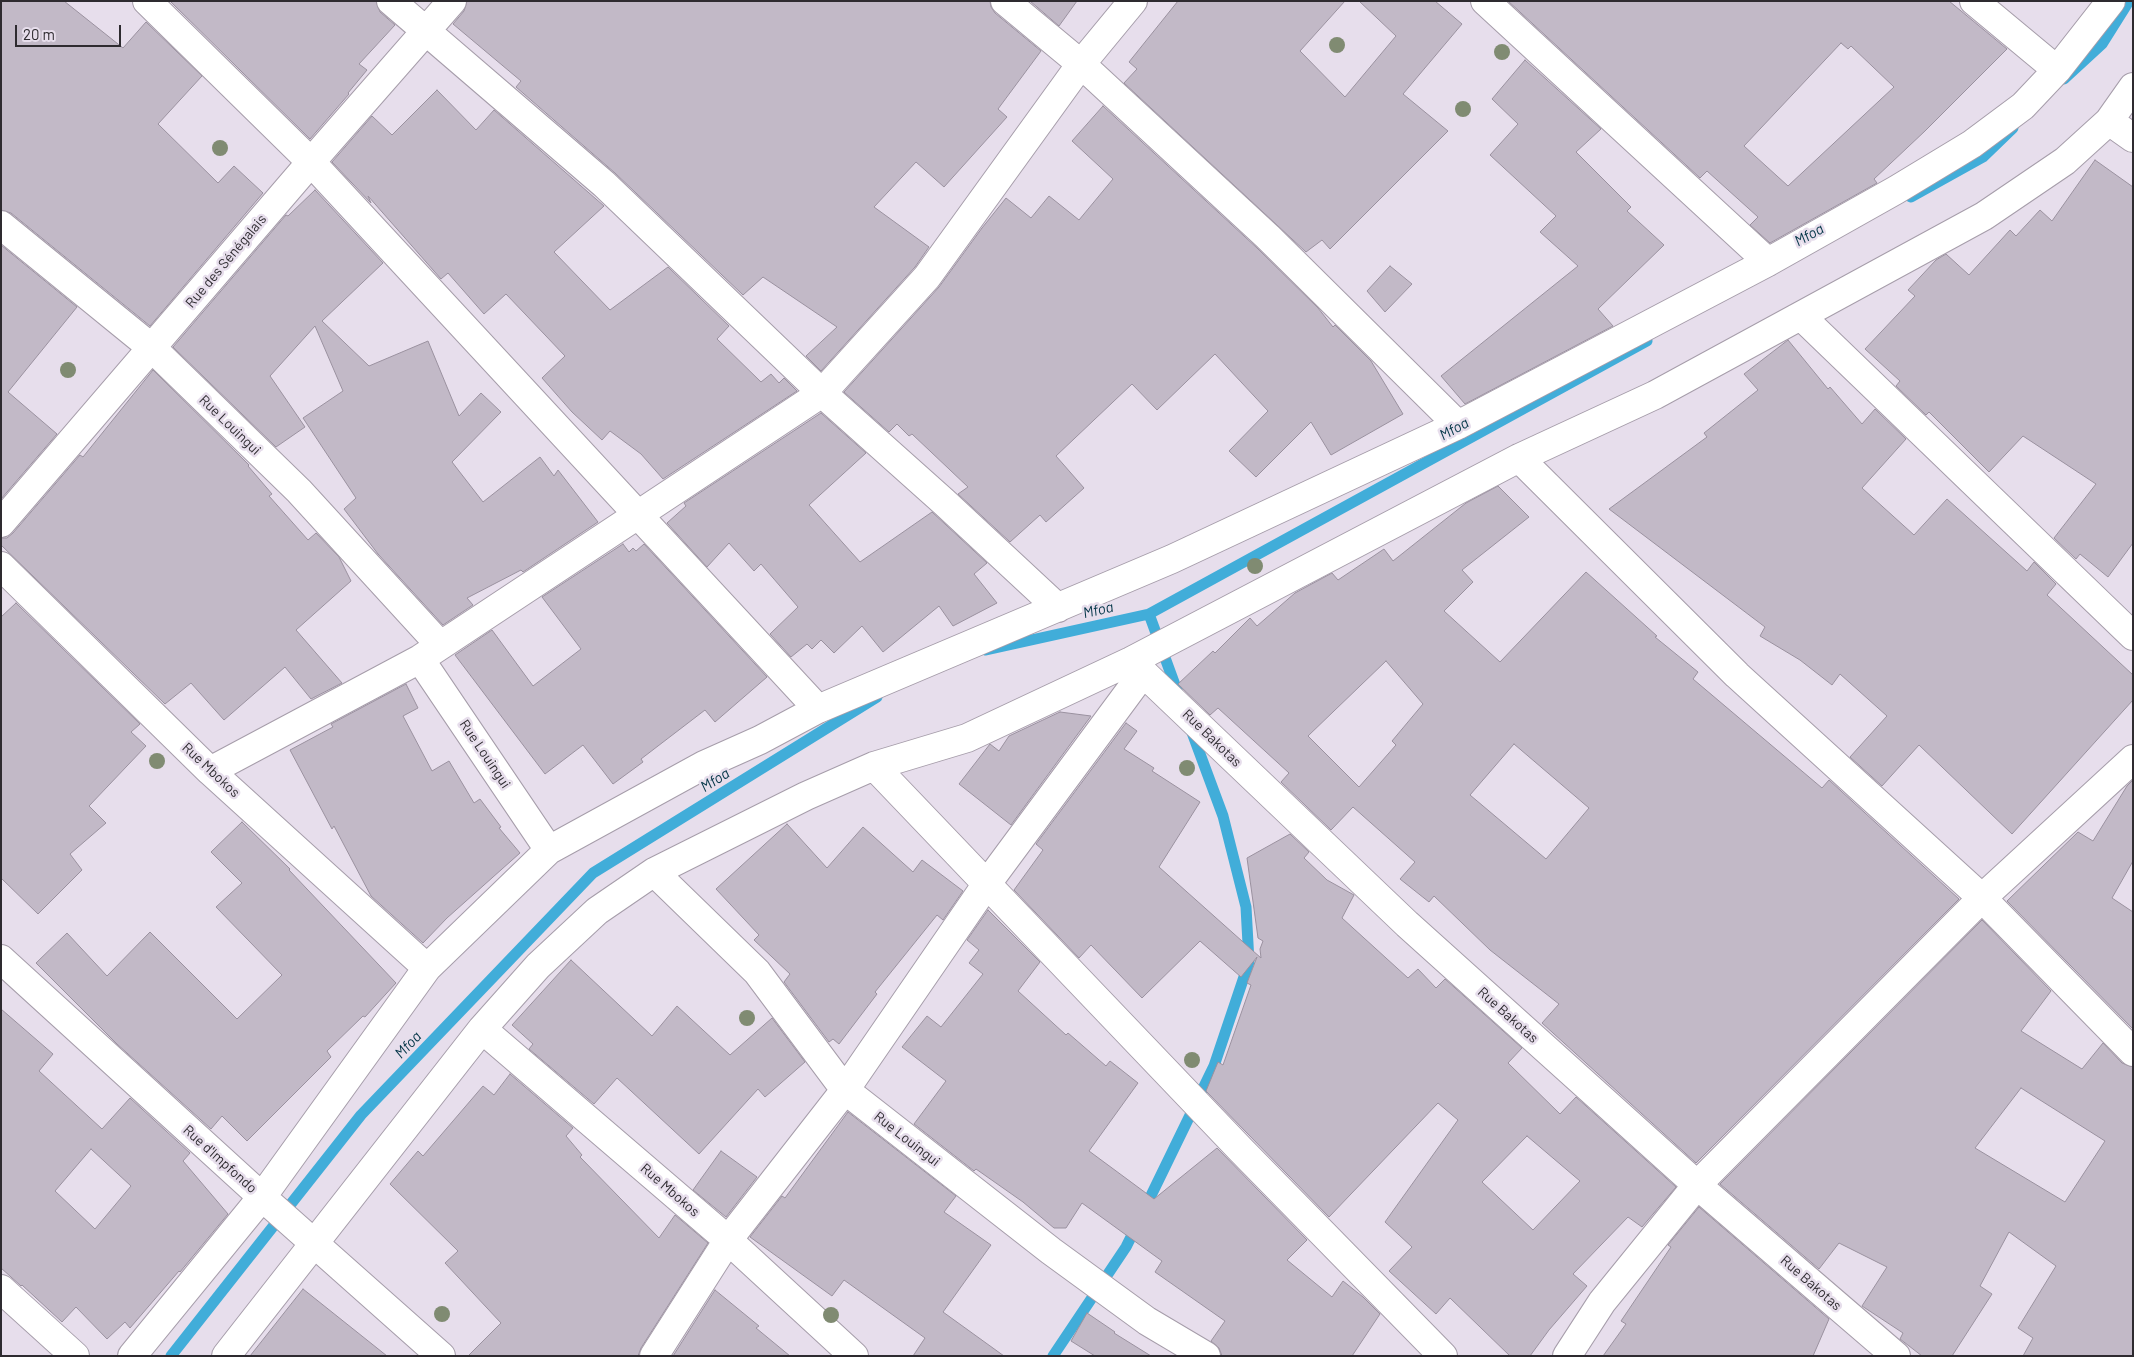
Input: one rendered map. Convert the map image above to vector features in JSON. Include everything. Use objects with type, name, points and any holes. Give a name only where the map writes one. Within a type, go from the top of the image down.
[{"type":"street","points":[[147,1],[311,162],[818,709]]},
{"type":"street","points":[[391,1],[604,184],[822,393],[937,495],[1058,608]]},
{"type":"street","name":"Rue des Sénégalais","points":[[1,523],[452,1]]},
{"type":"street","points":[[1005,1],[1081,64],[1268,237],[1458,425]]},
{"type":"street","points":[[210,771],[430,652],[822,393],[927,277],[1081,64],[1133,1]]},
{"type":"street","points":[[1485,1],[1768,262]]},
{"type":"street","points":[[1974,1],[2057,70]]},
{"type":"street","points":[[132,1356],[266,1201],[427,968],[549,850],[704,765],[760,740],[818,709],[1172,559],[1458,425],[1768,262],[1896,190],[1972,144],[2024,106],[2057,70],[2111,1]]},
{"type":"street","points":[[226,1356],[307,1236],[482,1029],[538,966],[597,911],[654,872],[806,796],[874,766],[967,738],[1137,667],[1519,458],[1655,395],[1984,216],[2065,161],[2109,121],[2133,87]]},
{"type":"street","points":[[2109,121],[2133,138]]},
{"type":"street","name":"Rue Louingui","points":[[1,225],[152,348],[299,491],[430,652],[549,850]]},
{"type":"street","points":[[1801,316],[2133,636]]},
{"type":"street","points":[[1519,458],[1737,674],[1982,898],[2133,1052]]},
{"type":"street","name":"Rue Mbokos","points":[[1,566],[210,771],[427,968]]},
{"type":"street","points":[[654,1356],[728,1240],[845,1090],[1137,667]]},
{"type":"street","name":"Rue Bakotas","points":[[1137,667],[1407,924],[1697,1185],[1896,1356]]},
{"type":"street","points":[[1567,1356],[1602,1302],[1697,1185],[1982,898],[2133,760]]},
{"type":"street","points":[[874,766],[1241,1150],[1443,1356]]},
{"type":"street","name":"Rue Louingui","points":[[654,872],[757,972],[845,1090],[1051,1251],[1147,1321],[1206,1356]]},
{"type":"street","name":"Rue d'Impfondo","points":[[1,959],[266,1201],[441,1356]]},
{"type":"street","name":"Rue Mbokos","points":[[482,1029],[728,1240],[854,1356]]},
{"type":"street","points":[[1,1289],[75,1356]]},
{"type":"building","points":[[1,1],[64,1],[123,48],[146,22],[202,76],[158,124],[218,183],[234,166],[263,193],[150,326],[11,213],[1,210]]},
{"type":"building","points":[[170,1],[376,1],[380,12],[395,25],[359,64],[367,70],[310,139]]},
{"type":"building","points":[[467,1],[990,1],[995,13],[1041,51],[998,109],[1007,117],[944,187],[916,162],[874,207],[929,247],[915,267],[821,371],[806,356],[837,327],[763,277],[743,295],[615,173],[516,87],[521,81],[453,24],[464,11]]},
{"type":"building","points":[[1030,1],[1077,1],[1059,26]]},
{"type":"building","points":[[1178,1],[1345,1],[1300,51],[1345,97],[1396,36],[1359,1],[1435,1],[1462,24],[1403,94],[1448,131],[1330,249],[1322,240],[1306,252],[1124,83],[1137,69],[1129,62]]},
{"type":"building","points":[[1508,1],[1949,1],[2007,49],[1874,179],[1877,183],[1770,243],[1750,225],[1758,217],[1707,171],[1700,178]],"holes":[[[1841,43],[1848,49],[1851,46],[1894,87],[1788,186],[1744,146]]]},
{"type":"building","points":[[1525,60],[1601,129],[1576,152],[1631,207],[1627,211],[1664,245],[1598,309],[1613,326],[1465,404],[1441,376],[1578,266],[1540,232],[1556,216],[1490,155],[1518,124],[1492,99]]},
{"type":"building","points":[[437,90],[476,130],[494,110],[604,206],[554,252],[610,310],[668,267],[729,326],[717,339],[761,382],[771,374],[779,383],[784,378],[797,391],[663,479],[641,454],[610,431],[602,440],[572,412],[542,378],[565,356],[506,294],[484,314],[448,273],[441,279],[368,196],[371,203],[332,162],[372,116],[392,135]]},
{"type":"building","points":[[1103,106],[1257,248],[1318,308],[1333,327],[1335,325],[1371,361],[1403,414],[1331,455],[1311,422],[1256,477],[1229,451],[1268,411],[1215,354],[1157,410],[1132,384],[1056,456],[1084,488],[1046,522],[1040,515],[1010,542],[958,494],[968,487],[912,434],[909,436],[897,424],[889,432],[844,392],[939,287],[1006,198],[1031,218],[1049,196],[1079,220],[1113,179],[1072,141]]},
{"type":"building","points":[[2095,160],[2133,187],[2133,543],[2108,577],[2080,554],[2076,559],[2054,538],[2096,484],[2023,436],[1989,472],[1929,412],[1926,415],[1896,386],[1900,381],[1865,349],[1915,296],[1908,290],[1936,260],[1946,254],[1969,275],[2010,230],[2016,236],[2040,210],[2052,221]]},
{"type":"building","points":[[315,190],[383,263],[322,321],[369,366],[428,341],[459,416],[481,393],[501,412],[452,462],[483,502],[540,457],[554,476],[558,470],[598,522],[523,572],[521,570],[467,598],[473,605],[443,625],[378,554],[344,509],[356,498],[303,418],[343,391],[315,326],[270,376],[305,427],[276,447],[173,347],[286,215],[288,216]]},
{"type":"building","points":[[1,245],[77,307],[8,392],[57,434],[1,499]]},
{"type":"building","points":[[1390,266],[1412,284],[1385,312],[1367,291]]},
{"type":"building","points":[[1788,340],[1828,389],[1830,387],[1862,424],[1875,409],[1906,439],[1862,488],[1914,535],[1947,499],[2027,571],[2034,562],[2056,584],[2047,595],[2133,675],[2133,700],[2012,834],[1919,745],[1882,786],[1850,757],[1887,716],[1840,674],[1832,685],[1800,660],[1760,636],[1765,627],[1609,509],[1707,437],[1704,433],[1758,390],[1744,374]]},
{"type":"building","points":[[153,370],[249,465],[272,494],[269,496],[308,540],[316,533],[339,557],[351,581],[296,630],[342,683],[311,699],[285,667],[224,720],[191,683],[165,704],[1,545],[1,538],[7,538],[13,533],[80,455],[83,457]]},
{"type":"building","points":[[821,413],[866,453],[809,505],[860,562],[932,512],[987,563],[974,574],[997,603],[953,626],[939,606],[883,652],[862,626],[834,653],[821,640],[812,649],[807,644],[791,657],[770,634],[798,607],[761,564],[754,571],[729,543],[707,567],[667,523],[686,506],[684,503]]},
{"type":"building","points":[[1498,486],[1529,517],[1462,570],[1473,582],[1444,611],[1500,662],[1586,572],[1657,636],[1655,637],[1698,672],[1693,679],[1822,788],[1829,780],[1959,899],[1696,1163],[1542,1023],[1559,1004],[1490,950],[1434,896],[1429,902],[1400,879],[1415,862],[1353,807],[1331,830],[1281,782],[1289,773],[1218,708],[1210,715],[1178,684],[1213,651],[1215,653],[1250,618],[1257,626],[1295,593],[1332,573],[1338,580],[1384,549],[1393,561],[1466,503]],"holes":[[[1386,661],[1423,704],[1392,741],[1396,745],[1359,787],[1308,736]],[[1514,744],[1589,808],[1546,859],[1470,795]]]},
{"type":"building","points":[[623,544],[629,552],[633,548],[636,551],[644,544],[767,677],[715,722],[705,710],[641,759],[643,762],[613,784],[583,745],[545,774],[455,655],[492,630],[533,686],[581,649],[542,597]]},
{"type":"building","points":[[16,603],[140,724],[131,732],[146,746],[89,806],[106,823],[70,854],[82,870],[38,914],[1,878],[1,617]]},
{"type":"building","points":[[406,684],[418,708],[403,716],[432,771],[449,761],[474,803],[480,799],[501,827],[499,828],[520,853],[447,918],[423,943],[371,896],[334,826],[332,829],[290,750],[333,727],[331,724]]},
{"type":"building","points":[[1060,712],[1091,716],[1011,825],[959,784],[990,744],[999,751],[1009,736]]},
{"type":"building","points":[[1126,723],[1137,731],[1124,749],[1154,768],[1152,771],[1200,802],[1159,867],[1261,958],[1260,949],[1263,941],[1258,938],[1247,858],[1290,834],[1309,852],[1304,858],[1327,880],[1354,895],[1342,918],[1408,978],[1418,969],[1436,988],[1445,979],[1522,1048],[1508,1063],[1560,1114],[1576,1097],[1676,1187],[1642,1227],[1628,1217],[1573,1274],[1587,1286],[1549,1330],[1530,1356],[1510,1356],[1450,1298],[1436,1314],[1389,1271],[1412,1247],[1385,1222],[1458,1120],[1438,1103],[1329,1217],[1206,1091],[1218,1062],[1223,1065],[1251,985],[1247,983],[1257,957],[1241,977],[1200,941],[1142,998],[1091,945],[1079,958],[1014,890],[1043,850],[1036,844]],"holes":[[[1527,1136],[1580,1181],[1533,1230],[1482,1182]]]},
{"type":"building","points":[[2133,780],[2133,861],[2112,898],[2133,912],[2133,1029],[2007,901],[2078,832],[2093,841],[2127,786]]},
{"type":"building","points":[[242,822],[290,869],[396,983],[365,1017],[363,1016],[327,1051],[331,1057],[247,1141],[222,1116],[211,1129],[117,1044],[36,963],[67,933],[107,976],[150,932],[237,1019],[282,975],[216,907],[242,883],[211,852]]},
{"type":"building","points":[[787,824],[827,868],[863,827],[913,872],[922,860],[963,891],[943,920],[937,915],[875,992],[877,994],[839,1044],[833,1039],[829,1042],[784,982],[790,974],[754,940],[759,935],[716,889]]},
{"type":"building","points":[[988,910],[1040,962],[1018,991],[1066,1035],[1068,1033],[1106,1066],[1110,1061],[1138,1083],[1089,1151],[1154,1199],[1217,1148],[1307,1240],[1287,1260],[1332,1297],[1343,1281],[1380,1314],[1352,1356],[1222,1356],[1219,1348],[1211,1341],[1225,1321],[1155,1272],[1162,1261],[1082,1203],[1066,1228],[1054,1228],[1023,1202],[976,1169],[974,1171],[914,1124],[946,1081],[902,1047],[927,1016],[941,1027],[983,974],[969,963],[979,950],[967,940]]},
{"type":"building","points":[[1982,920],[2051,991],[2021,1031],[2082,1069],[2103,1043],[2122,1063],[2133,1067],[2133,1356],[2023,1356],[2033,1338],[2018,1328],[2056,1266],[2009,1232],[1980,1286],[1992,1294],[1952,1356],[1922,1356],[1900,1339],[1903,1333],[1862,1306],[1887,1267],[1839,1243],[1819,1269],[1720,1184]],"holes":[[[2021,1088],[2105,1141],[2065,1202],[1975,1148]]]},
{"type":"building","points":[[571,960],[652,1036],[677,1006],[730,1055],[772,1018],[805,1062],[765,1097],[758,1089],[699,1154],[617,1078],[594,1104],[529,1049],[533,1044],[512,1025]]},
{"type":"building","points":[[1,1009],[53,1054],[39,1071],[102,1129],[130,1098],[190,1153],[183,1161],[228,1214],[130,1328],[125,1322],[107,1339],[76,1307],[62,1322],[1,1268]],"holes":[[[91,1149],[131,1186],[95,1229],[55,1191]]]},
{"type":"building","points":[[510,1074],[573,1128],[566,1136],[582,1155],[580,1157],[659,1238],[675,1215],[708,1243],[641,1348],[638,1356],[468,1356],[501,1323],[445,1263],[458,1251],[390,1184],[418,1151],[423,1156],[483,1086],[494,1095]]},
{"type":"building","points":[[848,1112],[956,1196],[944,1212],[991,1245],[943,1312],[1004,1356],[913,1356],[925,1338],[844,1280],[832,1296],[750,1237],[782,1196],[785,1198]]},
{"type":"building","points":[[721,1151],[757,1177],[726,1217],[693,1190]]},
{"type":"building","points":[[1699,1207],[1829,1319],[1813,1356],[1603,1356],[1626,1324],[1621,1321],[1671,1247],[1668,1245]]},
{"type":"building","points":[[303,1289],[387,1356],[250,1356]]},
{"type":"building","points":[[715,1290],[759,1326],[756,1328],[790,1356],[673,1356]]},
{"type":"building","points":[[1087,1313],[1114,1333],[1151,1356],[1095,1356],[1071,1341]]},
{"type":"waterway","name":"Mfoa","points":[[2064,79],[2102,44],[2129,1]]},
{"type":"waterway","name":"Mfoa","points":[[1911,197],[1983,157],[2013,128]]},
{"type":"waterway","name":"Mfoa","points":[[986,650],[1149,614],[1647,341]]},
{"type":"waterway","points":[[1149,614],[1179,696]]},
{"type":"waterway","name":"Mfoa","points":[[171,1356],[361,1115],[593,873],[877,697]]},
{"type":"waterway","points":[[1144,1210],[1214,1066],[1249,962],[1246,907],[1223,816],[1190,727]]},
{"type":"waterway","points":[[1053,1356],[1126,1247],[1137,1225]]}]
